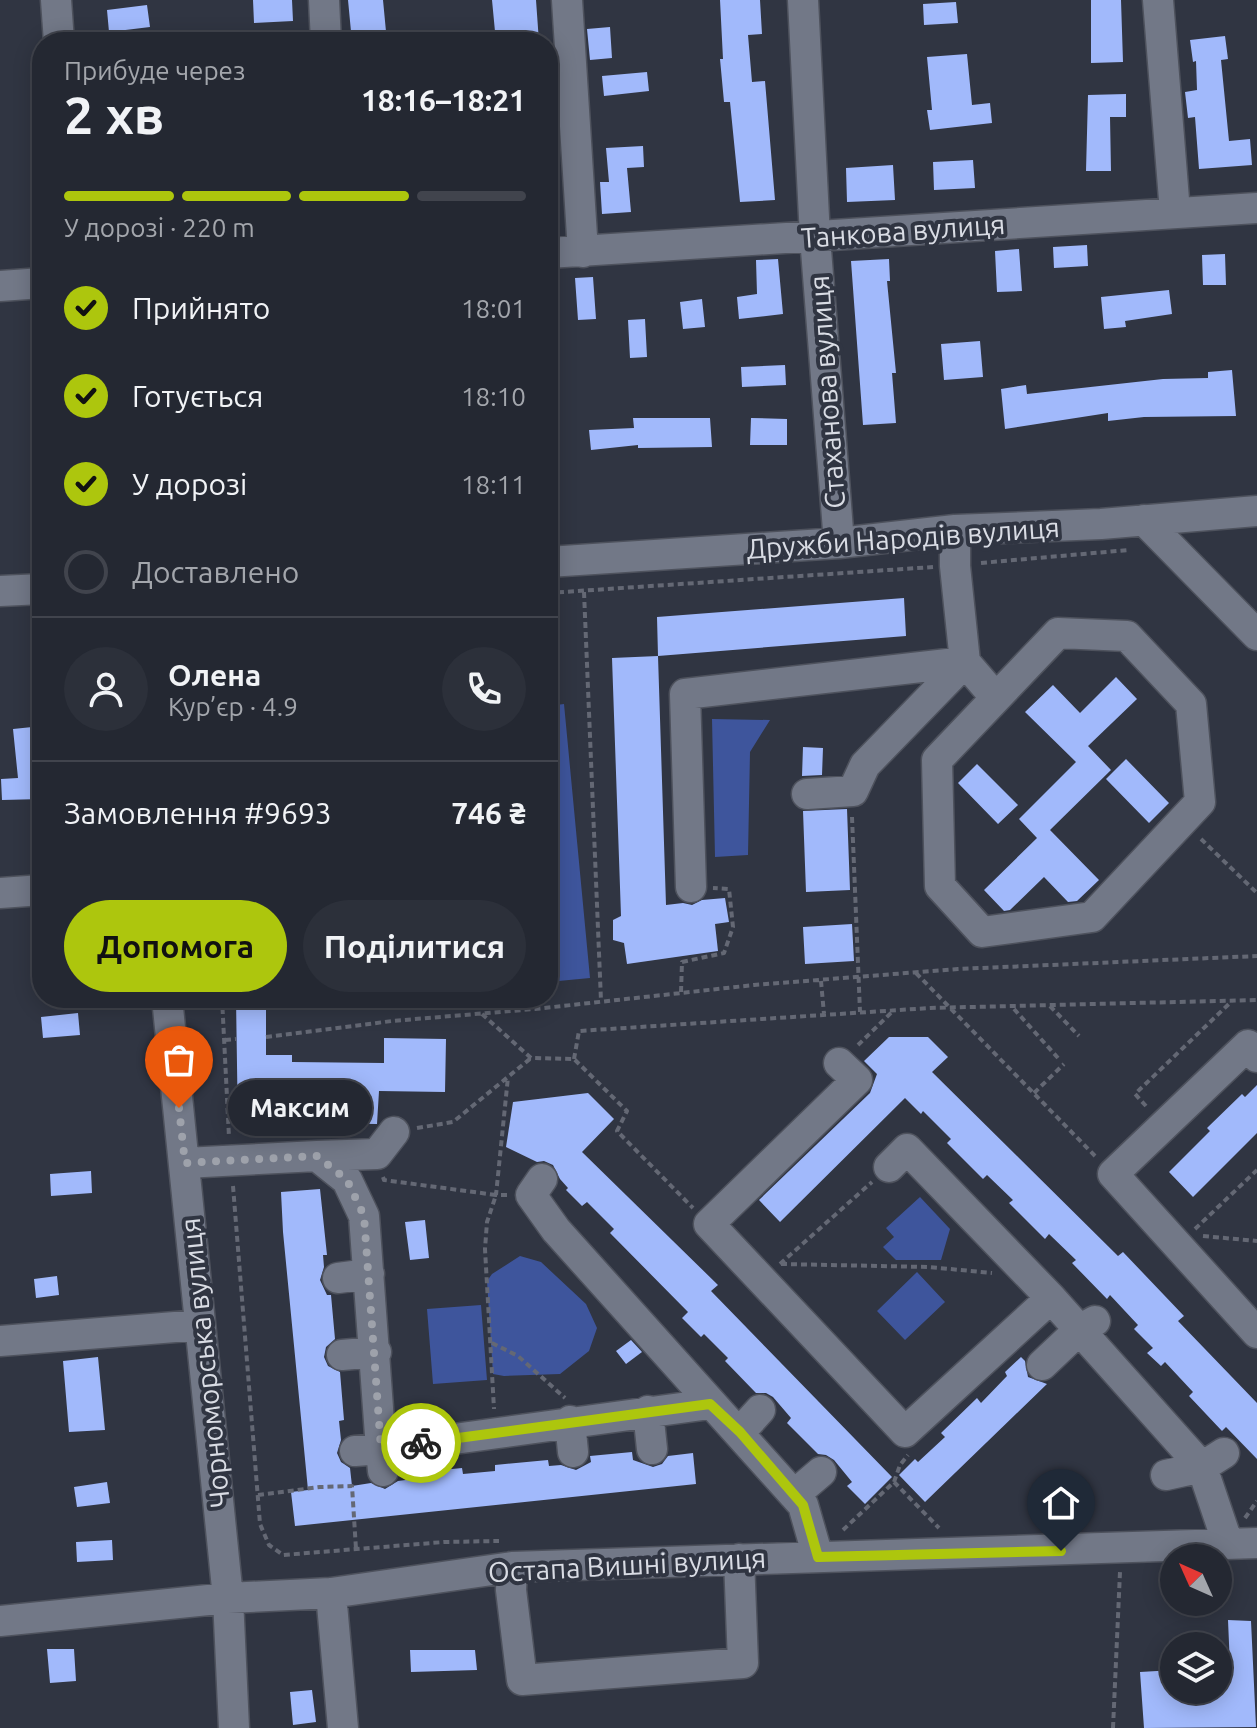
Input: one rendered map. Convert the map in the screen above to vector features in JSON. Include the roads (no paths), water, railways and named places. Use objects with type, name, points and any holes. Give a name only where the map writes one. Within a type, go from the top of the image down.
[{"type":"street","points":[[56,0],[58,32]]},
{"type":"street","points":[[324,0],[326,32]]},
{"type":"street","points":[[567,0],[583,252]]},
{"type":"street","name":"Стаханова вулиця","points":[[803,0],[815,237],[839,543]]},
{"type":"street","points":[[1158,0],[1175,212]]},
{"type":"street","name":"Танкова вулиця","points":[[558,253],[1257,208]]},
{"type":"street","points":[[0,286],[32,284]]},
{"type":"street","name":"Дружби Народів вулиця","points":[[558,561],[839,543],[955,530],[1257,511]]},
{"type":"street","points":[[1144,520],[1257,635]]},
{"type":"street","points":[[955,530],[955,566],[965,662],[996,698]]},
{"type":"street","points":[[0,591],[32,589]]},
{"type":"street","points":[[1058,633],[1127,636],[1191,704],[1200,802],[1092,917],[982,932],[940,886],[937,760],[996,698],[1058,633]]},
{"type":"street","points":[[807,794],[853,791],[865,765],[965,662]]},
{"type":"street","points":[[691,887],[685,694],[965,662]]},
{"type":"street","points":[[0,893],[32,891]]},
{"type":"street","name":"Чорноморська вулиця","points":[[168,1008],[228,1598],[234,1728]]},
{"type":"street","points":[[1257,1057],[1248,1045],[1171,1133],[1113,1174],[1257,1333]]},
{"type":"street","points":[[839,1063],[857,1080],[709,1224],[915,1441],[984,1375],[1051,1298]]},
{"type":"street","points":[[185,1163],[317,1156],[386,1143]]},
{"type":"street","points":[[905,1150],[976,1208],[1036,1270],[1051,1298],[1087,1325],[1213,1460],[1243,1535]]},
{"type":"street","points":[[317,1156],[347,1180],[364,1216],[376,1352],[373,1457],[486,1442],[578,1420],[710,1404]]},
{"type":"street","points":[[542,1179],[531,1195],[577,1232],[692,1365],[710,1404],[740,1432],[803,1505],[818,1557]]},
{"type":"street","points":[[338,1278],[369,1274]]},
{"type":"street","points":[[0,1341],[200,1325]]},
{"type":"street","points":[[1042,1365],[1087,1325]]},
{"type":"street","points":[[342,1355],[376,1352]]},
{"type":"street","points":[[740,1432],[760,1410]]},
{"type":"street","points":[[648,1411],[652,1449]]},
{"type":"street","points":[[573,1452],[578,1420]]},
{"type":"street","points":[[1166,1475],[1213,1460]]},
{"type":"street","points":[[794,1495],[821,1472]]},
{"type":"street","name":"Остапа Вишні вулиця","points":[[0,1621],[228,1598],[331,1593],[512,1567],[1121,1549],[1243,1535]]},
{"type":"street","points":[[512,1567],[511,1590],[522,1680],[742,1677],[739,1559]]},
{"type":"street","points":[[331,1593],[343,1728]]},
{"type":"street","points":[[213,1728],[233,1689]]},
{"type":"place","name":"Максим","points":[[179,1108]]}]
